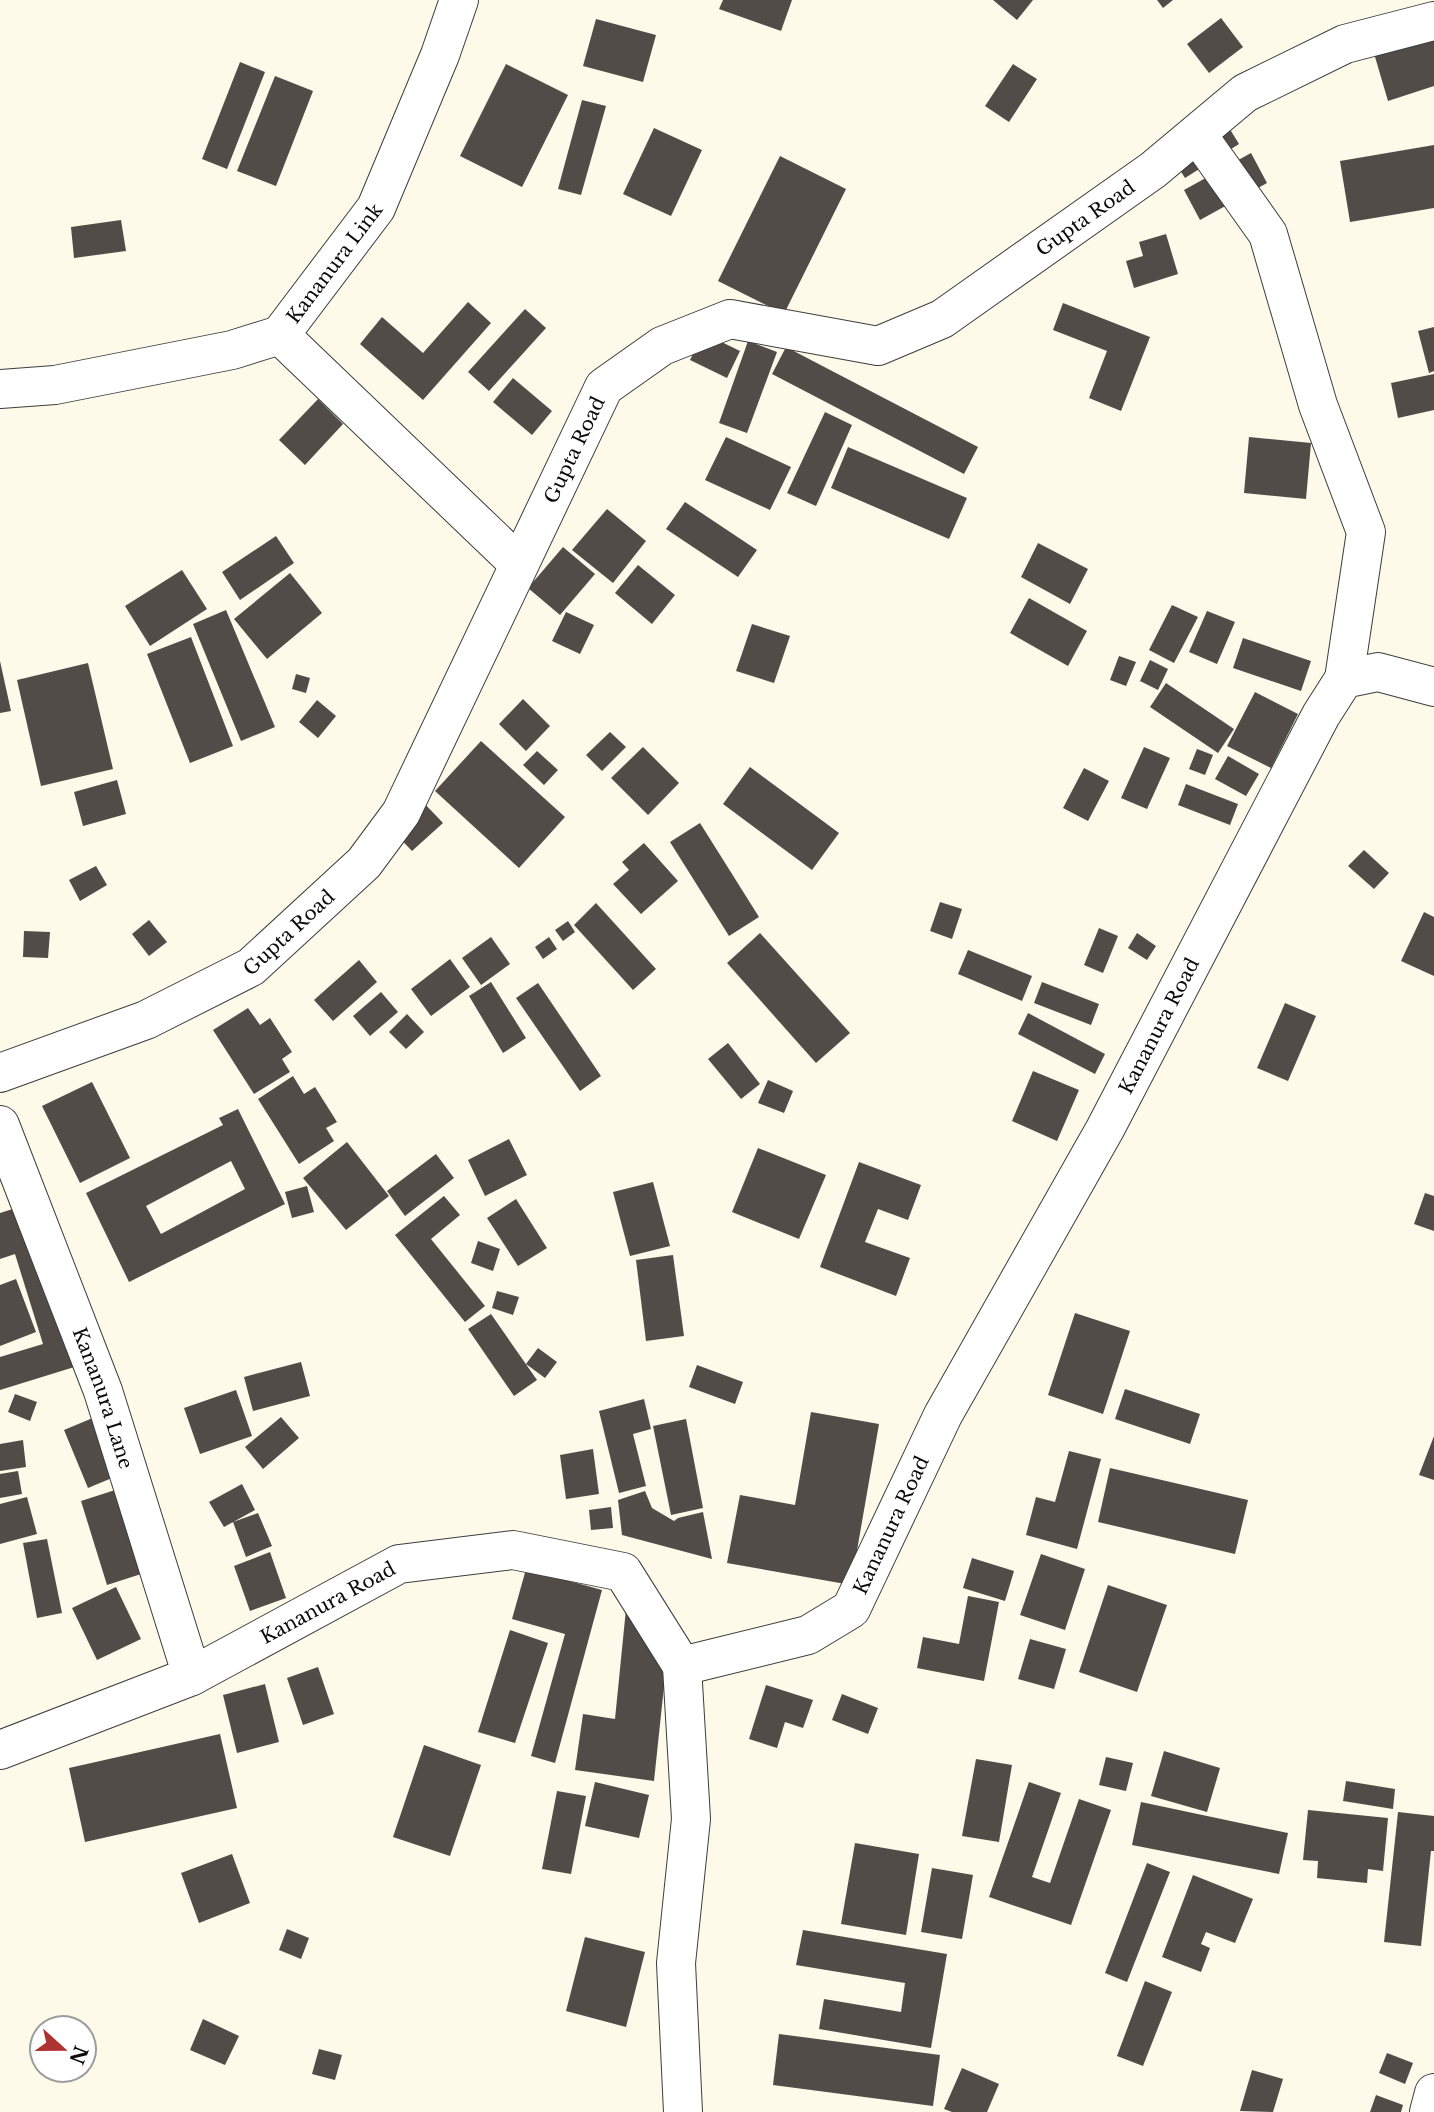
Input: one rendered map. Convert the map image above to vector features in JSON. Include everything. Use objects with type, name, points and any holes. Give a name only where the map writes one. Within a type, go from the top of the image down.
[{"type":"street","name":"Kananura Link","points":[[0,389],[68,383],[232,350],[280,335],[376,208],[440,55],[459,0]]},
{"type":"street","name":"Gupta Road","points":[[0,1073],[146,1020],[251,967],[364,863],[401,813],[604,387],[662,346],[730,319],[878,346],[942,320],[1153,170],[1245,93],[1345,44],[1434,20]]},
{"type":"street","points":[[1197,134],[1268,234],[1318,404],[1366,532],[1344,679],[1378,672],[1434,687]]},
{"type":"street","points":[[280,335],[519,564]]},
{"type":"street","name":"Kananura Road","points":[[0,1749],[192,1676],[399,1564],[513,1550],[623,1572],[682,1666],[808,1635],[851,1609],[943,1415],[1105,1129],[1321,715],[1344,679]]},
{"type":"street","name":"Kananura Lane","points":[[0,1125],[103,1391],[192,1676]]},
{"type":"street","points":[[682,1666],[691,1819],[676,1963],[683,2112]]},
{"type":"street","points":[[1429,2112],[1434,2093]]},
{"type":"building","points":[[723,0],[792,0],[781,31],[719,9]]},
{"type":"building","points":[[993,0],[1033,0],[1017,20]]},
{"type":"building","points":[[1157,0],[1173,0],[1163,8]]},
{"type":"building","points":[[1221,18],[1243,47],[1209,73],[1187,44]]},
{"type":"building","points":[[596,19],[656,35],[643,82],[583,66]]},
{"type":"building","points":[[1434,31],[1434,86],[1388,101],[1373,50]]},
{"type":"building","points":[[240,62],[265,72],[227,169],[202,159]]},
{"type":"building","points":[[506,64],[568,95],[522,187],[460,156]]},
{"type":"building","points":[[1013,64],[1037,79],[1009,122],[985,106]]},
{"type":"building","points":[[275,76],[313,91],[276,186],[237,171]]},
{"type":"building","points":[[582,100],[606,106],[581,195],[558,189]]},
{"type":"building","points":[[1228,126],[1239,144],[1185,178],[1173,159]]},
{"type":"building","points":[[654,128],[702,150],[671,216],[623,194]]},
{"type":"building","points":[[1434,145],[1434,208],[1350,222],[1340,161]]},
{"type":"building","points":[[1251,153],[1267,183],[1200,220],[1184,190]]},
{"type":"building","points":[[780,156],[846,189],[784,314],[718,281]]},
{"type":"building","points":[[121,220],[126,251],[74,258],[71,227]]},
{"type":"building","points":[[1166,234],[1178,274],[1134,288],[1126,261],[1143,256],[1139,242]]},
{"type":"building","points":[[468,302],[491,323],[423,400],[360,344],[382,317],[423,353]]},
{"type":"building","points":[[1063,303],[1150,337],[1121,411],[1089,398],[1107,351],[1053,330]]},
{"type":"building","points":[[525,309],[546,328],[489,391],[468,372]]},
{"type":"building","points":[[1434,327],[1434,371],[1429,373],[1418,331]]},
{"type":"building","points":[[703,333],[740,351],[727,378],[690,360]]},
{"type":"building","points":[[748,341],[777,352],[747,433],[719,423]]},
{"type":"building","points":[[786,347],[978,447],[964,474],[772,374]]},
{"type":"building","points":[[1434,374],[1434,410],[1398,418],[1391,383]]},
{"type":"building","points":[[513,378],[552,411],[532,435],[493,402]]},
{"type":"building","points":[[318,399],[343,424],[305,465],[279,440]]},
{"type":"building","points":[[825,412],[852,425],[816,506],[787,493]]},
{"type":"building","points":[[726,437],[791,467],[770,510],[705,480]]},
{"type":"building","points":[[1249,437],[1311,443],[1306,499],[1244,493]]},
{"type":"building","points":[[848,447],[967,498],[949,539],[831,488]]},
{"type":"building","points":[[685,502],[757,550],[738,577],[666,529]]},
{"type":"building","points":[[607,509],[646,541],[613,583],[572,550]]},
{"type":"building","points":[[276,536],[294,563],[240,600],[222,572]]},
{"type":"building","points":[[1038,543],[1088,569],[1070,604],[1021,577]]},
{"type":"building","points":[[563,547],[595,574],[560,615],[528,588]]},
{"type":"building","points":[[638,565],[675,595],[652,624],[615,593]]},
{"type":"building","points":[[182,570],[207,609],[150,646],[125,606]]},
{"type":"building","points":[[290,573],[322,613],[267,659],[234,619]]},
{"type":"building","points":[[1029,598],[1087,631],[1068,666],[1010,633]]},
{"type":"building","points":[[1172,605],[1198,617],[1174,663],[1149,650]]},
{"type":"building","points":[[226,610],[275,727],[241,741],[193,624]]},
{"type":"building","points":[[1207,611],[1235,622],[1217,664],[1189,652]]},
{"type":"building","points":[[566,612],[594,625],[580,654],[552,641]]},
{"type":"building","points":[[752,624],[790,636],[774,683],[736,671]]},
{"type":"building","points":[[191,637],[233,746],[190,763],[147,654]]},
{"type":"building","points":[[1243,638],[1311,661],[1301,691],[1233,668]]},
{"type":"building","points":[[1119,656],[1136,662],[1126,686],[1110,680]]},
{"type":"building","points":[[1150,660],[1168,669],[1158,690],[1140,681]]},
{"type":"building","points":[[0,661],[11,711],[0,713]]},
{"type":"building","points":[[88,663],[113,769],[41,786],[17,680]]},
{"type":"building","points":[[296,674],[310,678],[306,693],[292,689]]},
{"type":"building","points":[[1166,683],[1234,729],[1218,753],[1150,707]]},
{"type":"building","points":[[1255,692],[1298,714],[1271,768],[1227,746]]},
{"type":"building","points":[[523,699],[550,726],[526,751],[499,724]]},
{"type":"building","points":[[317,700],[336,716],[318,738],[299,722]]},
{"type":"building","points":[[610,732],[626,747],[602,771],[586,755]]},
{"type":"building","points":[[481,741],[565,817],[519,868],[435,791]]},
{"type":"building","points":[[643,747],[679,783],[648,815],[611,778]]},
{"type":"building","points":[[1144,747],[1170,758],[1147,809],[1121,798]]},
{"type":"building","points":[[1197,749],[1213,755],[1205,775],[1189,769]]},
{"type":"building","points":[[537,751],[558,770],[544,785],[523,765]]},
{"type":"building","points":[[1228,756],[1259,774],[1246,796],[1215,779]]},
{"type":"building","points":[[750,767],[839,833],[812,870],[723,804]]},
{"type":"building","points":[[1084,768],[1109,781],[1088,821],[1063,808]]},
{"type":"building","points":[[117,780],[126,814],[83,826],[74,792]]},
{"type":"building","points":[[1186,784],[1238,804],[1230,825],[1178,805]]},
{"type":"building","points":[[423,802],[443,823],[412,851],[392,830]]},
{"type":"building","points":[[700,823],[759,917],[729,936],[670,842]]},
{"type":"building","points":[[644,843],[678,881],[641,914],[613,884],[629,870],[622,862]]},
{"type":"building","points":[[1364,850],[1389,873],[1374,889],[1348,866]]},
{"type":"building","points":[[96,866],[107,885],[80,901],[69,880]]},
{"type":"building","points":[[940,902],[962,909],[952,939],[930,931]]},
{"type":"building","points":[[596,903],[656,969],[633,990],[574,925]]},
{"type":"building","points":[[1424,912],[1434,917],[1434,976],[1401,961]]},
{"type":"building","points":[[149,920],[167,942],[149,956],[132,934]]},
{"type":"building","points":[[568,921],[575,932],[563,941],[555,930]]},
{"type":"building","points":[[1099,928],[1118,936],[1103,973],[1084,965]]},
{"type":"building","points":[[24,931],[50,932],[48,958],[23,957]]},
{"type":"building","points":[[760,933],[850,1033],[816,1063],[727,963]]},
{"type":"building","points":[[1137,933],[1156,946],[1147,960],[1128,948]]},
{"type":"building","points":[[491,937],[510,964],[481,985],[462,958]]},
{"type":"building","points":[[549,937],[557,949],[543,959],[535,947]]},
{"type":"building","points":[[968,950],[1032,976],[1022,1001],[958,974]]},
{"type":"building","points":[[450,959],[470,987],[431,1016],[411,989]]},
{"type":"building","points":[[359,960],[377,982],[333,1021],[314,1000]]},
{"type":"building","points":[[491,982],[526,1038],[503,1053],[469,996]]},
{"type":"building","points":[[1042,982],[1099,1004],[1091,1025],[1034,1003]]},
{"type":"building","points":[[538,983],[601,1076],[580,1091],[516,998]]},
{"type":"building","points":[[381,992],[398,1012],[370,1036],[353,1016]]},
{"type":"building","points":[[1285,1003],[1316,1016],[1288,1081],[1257,1068]]},
{"type":"building","points":[[248,1008],[260,1025],[270,1018],[292,1052],[282,1059],[290,1072],[254,1094],[213,1030]]},
{"type":"building","points":[[1028,1013],[1105,1054],[1095,1074],[1018,1034]]},
{"type":"building","points":[[407,1014],[424,1032],[406,1049],[389,1032]]},
{"type":"building","points":[[728,1043],[760,1084],[741,1099],[708,1059]]},
{"type":"building","points":[[1033,1071],[1079,1090],[1057,1141],[1012,1121]]},
{"type":"building","points":[[293,1076],[304,1094],[315,1087],[337,1122],[326,1128],[334,1141],[299,1164],[258,1099]]},
{"type":"building","points":[[768,1080],[793,1091],[784,1113],[758,1103]]},
{"type":"building","points":[[92,1082],[130,1158],[80,1183],[42,1106]]},
{"type":"building","points":[[238,1109],[285,1204],[129,1282],[86,1193],[223,1125],[219,1118]],"holes":[[[231,1161],[245,1189],[161,1234],[146,1206]]]},
{"type":"building","points":[[509,1139],[527,1175],[485,1196],[468,1160]]},
{"type":"building","points":[[347,1142],[389,1196],[346,1230],[303,1178]]},
{"type":"building","points":[[758,1148],[826,1175],[799,1239],[732,1212]]},
{"type":"building","points":[[436,1154],[454,1178],[405,1216],[387,1191]]},
{"type":"building","points":[[859,1162],[921,1185],[908,1220],[878,1209],[865,1242],[910,1258],[896,1296],[820,1267]]},
{"type":"building","points":[[653,1182],[670,1246],[630,1256],[613,1192]]},
{"type":"building","points":[[307,1186],[314,1212],[292,1218],[285,1192]]},
{"type":"building","points":[[1425,1193],[1434,1196],[1434,1231],[1414,1224]]},
{"type":"building","points":[[444,1196],[460,1215],[431,1239],[485,1306],[465,1322],[395,1235]]},
{"type":"building","points":[[516,1199],[547,1248],[518,1266],[487,1218]]},
{"type":"building","points":[[35,1202],[84,1364],[0,1390],[0,1357],[43,1344],[15,1254],[0,1259],[0,1213]]},
{"type":"building","points":[[478,1241],[500,1249],[493,1271],[471,1263]]},
{"type":"building","points":[[673,1255],[684,1336],[646,1341],[636,1260]]},
{"type":"building","points":[[16,1279],[36,1332],[0,1346],[0,1285]]},
{"type":"building","points":[[497,1291],[519,1297],[513,1315],[492,1308]]},
{"type":"building","points":[[1075,1313],[1130,1331],[1103,1414],[1048,1395]]},
{"type":"building","points":[[491,1314],[537,1380],[514,1396],[468,1329]]},
{"type":"building","points":[[538,1348],[557,1362],[545,1378],[526,1364]]},
{"type":"building","points":[[301,1362],[310,1396],[253,1411],[244,1377]]},
{"type":"building","points":[[697,1365],[743,1382],[735,1404],[689,1387]]},
{"type":"building","points":[[1125,1389],[1200,1414],[1190,1444],[1115,1419]]},
{"type":"building","points":[[236,1390],[252,1436],[200,1454],[184,1408]]},
{"type":"building","points":[[15,1394],[37,1402],[30,1421],[8,1412]]},
{"type":"building","points":[[644,1399],[651,1429],[633,1434],[646,1486],[619,1493],[599,1411]]},
{"type":"building","points":[[119,1407],[143,1465],[88,1488],[64,1430]]},
{"type":"building","points":[[811,1412],[879,1424],[851,1585],[727,1563],[740,1495],[795,1505]]},
{"type":"building","points":[[281,1417],[299,1438],[263,1469],[245,1447]]},
{"type":"building","points":[[686,1419],[703,1508],[671,1515],[653,1426]]},
{"type":"building","points":[[1434,1436],[1434,1480],[1419,1475]]},
{"type":"building","points":[[23,1440],[26,1467],[0,1471],[0,1444]]},
{"type":"building","points":[[593,1449],[599,1494],[566,1499],[560,1455]]},
{"type":"building","points":[[1069,1451],[1101,1459],[1077,1549],[1026,1535],[1036,1497],[1055,1502]]},
{"type":"building","points":[[1110,1468],[1248,1500],[1235,1554],[1098,1522]]},
{"type":"building","points":[[18,1471],[22,1494],[0,1498],[0,1474]]},
{"type":"building","points":[[143,1481],[169,1565],[107,1585],[81,1501]]},
{"type":"building","points":[[242,1484],[255,1510],[224,1527],[209,1502]]},
{"type":"building","points":[[645,1491],[652,1508],[674,1521],[703,1512],[712,1559],[622,1535],[618,1500]]},
{"type":"building","points":[[27,1497],[37,1534],[0,1544],[0,1504]]},
{"type":"building","points":[[611,1507],[613,1528],[591,1530],[589,1510]]},
{"type":"building","points":[[258,1513],[272,1546],[246,1557],[233,1522]]},
{"type":"building","points":[[47,1539],[62,1613],[37,1618],[23,1543]]},
{"type":"building","points":[[270,1552],[286,1598],[250,1611],[234,1566]]},
{"type":"building","points":[[1041,1554],[1085,1569],[1065,1630],[1020,1615]]},
{"type":"building","points":[[972,1558],[1014,1571],[1005,1601],[963,1588]]},
{"type":"building","points":[[526,1569],[602,1590],[555,1763],[531,1756],[565,1634],[512,1619]]},
{"type":"building","points":[[1108,1585],[1167,1605],[1137,1692],[1079,1672]]},
{"type":"building","points":[[116,1587],[141,1639],[97,1660],[72,1608]]},
{"type":"building","points":[[968,1596],[999,1602],[984,1681],[917,1668],[923,1637],[959,1644]]},
{"type":"building","points":[[626,1609],[667,1658],[654,1781],[575,1770],[583,1714],[615,1719]]},
{"type":"building","points":[[510,1630],[548,1643],[515,1743],[478,1732]]},
{"type":"building","points":[[1030,1639],[1066,1649],[1054,1689],[1018,1679]]},
{"type":"building","points":[[318,1667],[334,1714],[303,1725],[287,1678]]},
{"type":"building","points":[[265,1684],[279,1742],[237,1753],[223,1695]]},
{"type":"building","points":[[766,1685],[813,1700],[803,1728],[785,1722],[777,1748],[749,1739]]},
{"type":"building","points":[[842,1694],[878,1708],[868,1734],[832,1720]]},
{"type":"building","points":[[220,1734],[237,1808],[85,1842],[69,1768]]},
{"type":"building","points":[[424,1745],[481,1765],[450,1856],[393,1837]]},
{"type":"building","points":[[1164,1751],[1220,1768],[1207,1812],[1151,1796]]},
{"type":"building","points":[[1106,1757],[1133,1763],[1126,1791],[1099,1785]]},
{"type":"building","points":[[976,1759],[1012,1765],[999,1842],[962,1836]]},
{"type":"building","points":[[1346,1781],[1395,1789],[1393,1809],[1343,1801]]},
{"type":"building","points":[[595,1782],[649,1795],[639,1838],[585,1826]]},
{"type":"building","points":[[1029,1782],[1061,1793],[1032,1877],[1050,1883],[1079,1799],[1111,1810],[1071,1925],[989,1897]]},
{"type":"building","points":[[557,1791],[586,1796],[571,1874],[542,1869]]},
{"type":"building","points":[[1141,1802],[1288,1833],[1279,1874],[1132,1845]]},
{"type":"building","points":[[1308,1810],[1388,1818],[1383,1871],[1368,1869],[1367,1883],[1317,1878],[1318,1861],[1303,1860]]},
{"type":"building","points":[[1398,1812],[1434,1816],[1434,1851],[1431,1851],[1421,1946],[1384,1942]]},
{"type":"building","points":[[855,1843],[919,1854],[906,1935],[841,1924]]},
{"type":"building","points":[[232,1854],[250,1903],[199,1923],[181,1873]]},
{"type":"building","points":[[1147,1863],[1170,1872],[1127,1982],[1105,1973]]},
{"type":"building","points":[[932,1868],[973,1875],[962,1939],[921,1932]]},
{"type":"building","points":[[1193,1875],[1253,1899],[1235,1943],[1206,1932],[1201,1944],[1210,1948],[1201,1972],[1162,1957]]},
{"type":"building","points":[[287,1929],[309,1938],[301,1959],[279,1950]]},
{"type":"building","points":[[803,1930],[947,1954],[931,2048],[819,2029],[824,1999],[901,2012],[905,1983],[796,1965]]},
{"type":"building","points":[[585,1937],[645,1952],[626,2027],[566,2011]]},
{"type":"building","points":[[1145,1981],[1172,1992],[1143,2066],[1117,2056]]},
{"type":"building","points":[[203,2019],[239,2036],[225,2065],[190,2050]]},
{"type":"building","points":[[779,2034],[940,2055],[933,2106],[773,2085]]},
{"type":"building","points":[[319,2049],[342,2055],[335,2080],[312,2074]]},
{"type":"building","points":[[1387,2053],[1413,2063],[1405,2084],[1379,2073]]},
{"type":"building","points":[[962,2068],[999,2084],[987,2112],[952,2112],[944,2109]]},
{"type":"building","points":[[1252,2070],[1283,2079],[1273,2112],[1240,2111]]},
{"type":"building","points":[[1376,2095],[1403,2105],[1401,2112],[1370,2112]]}]
